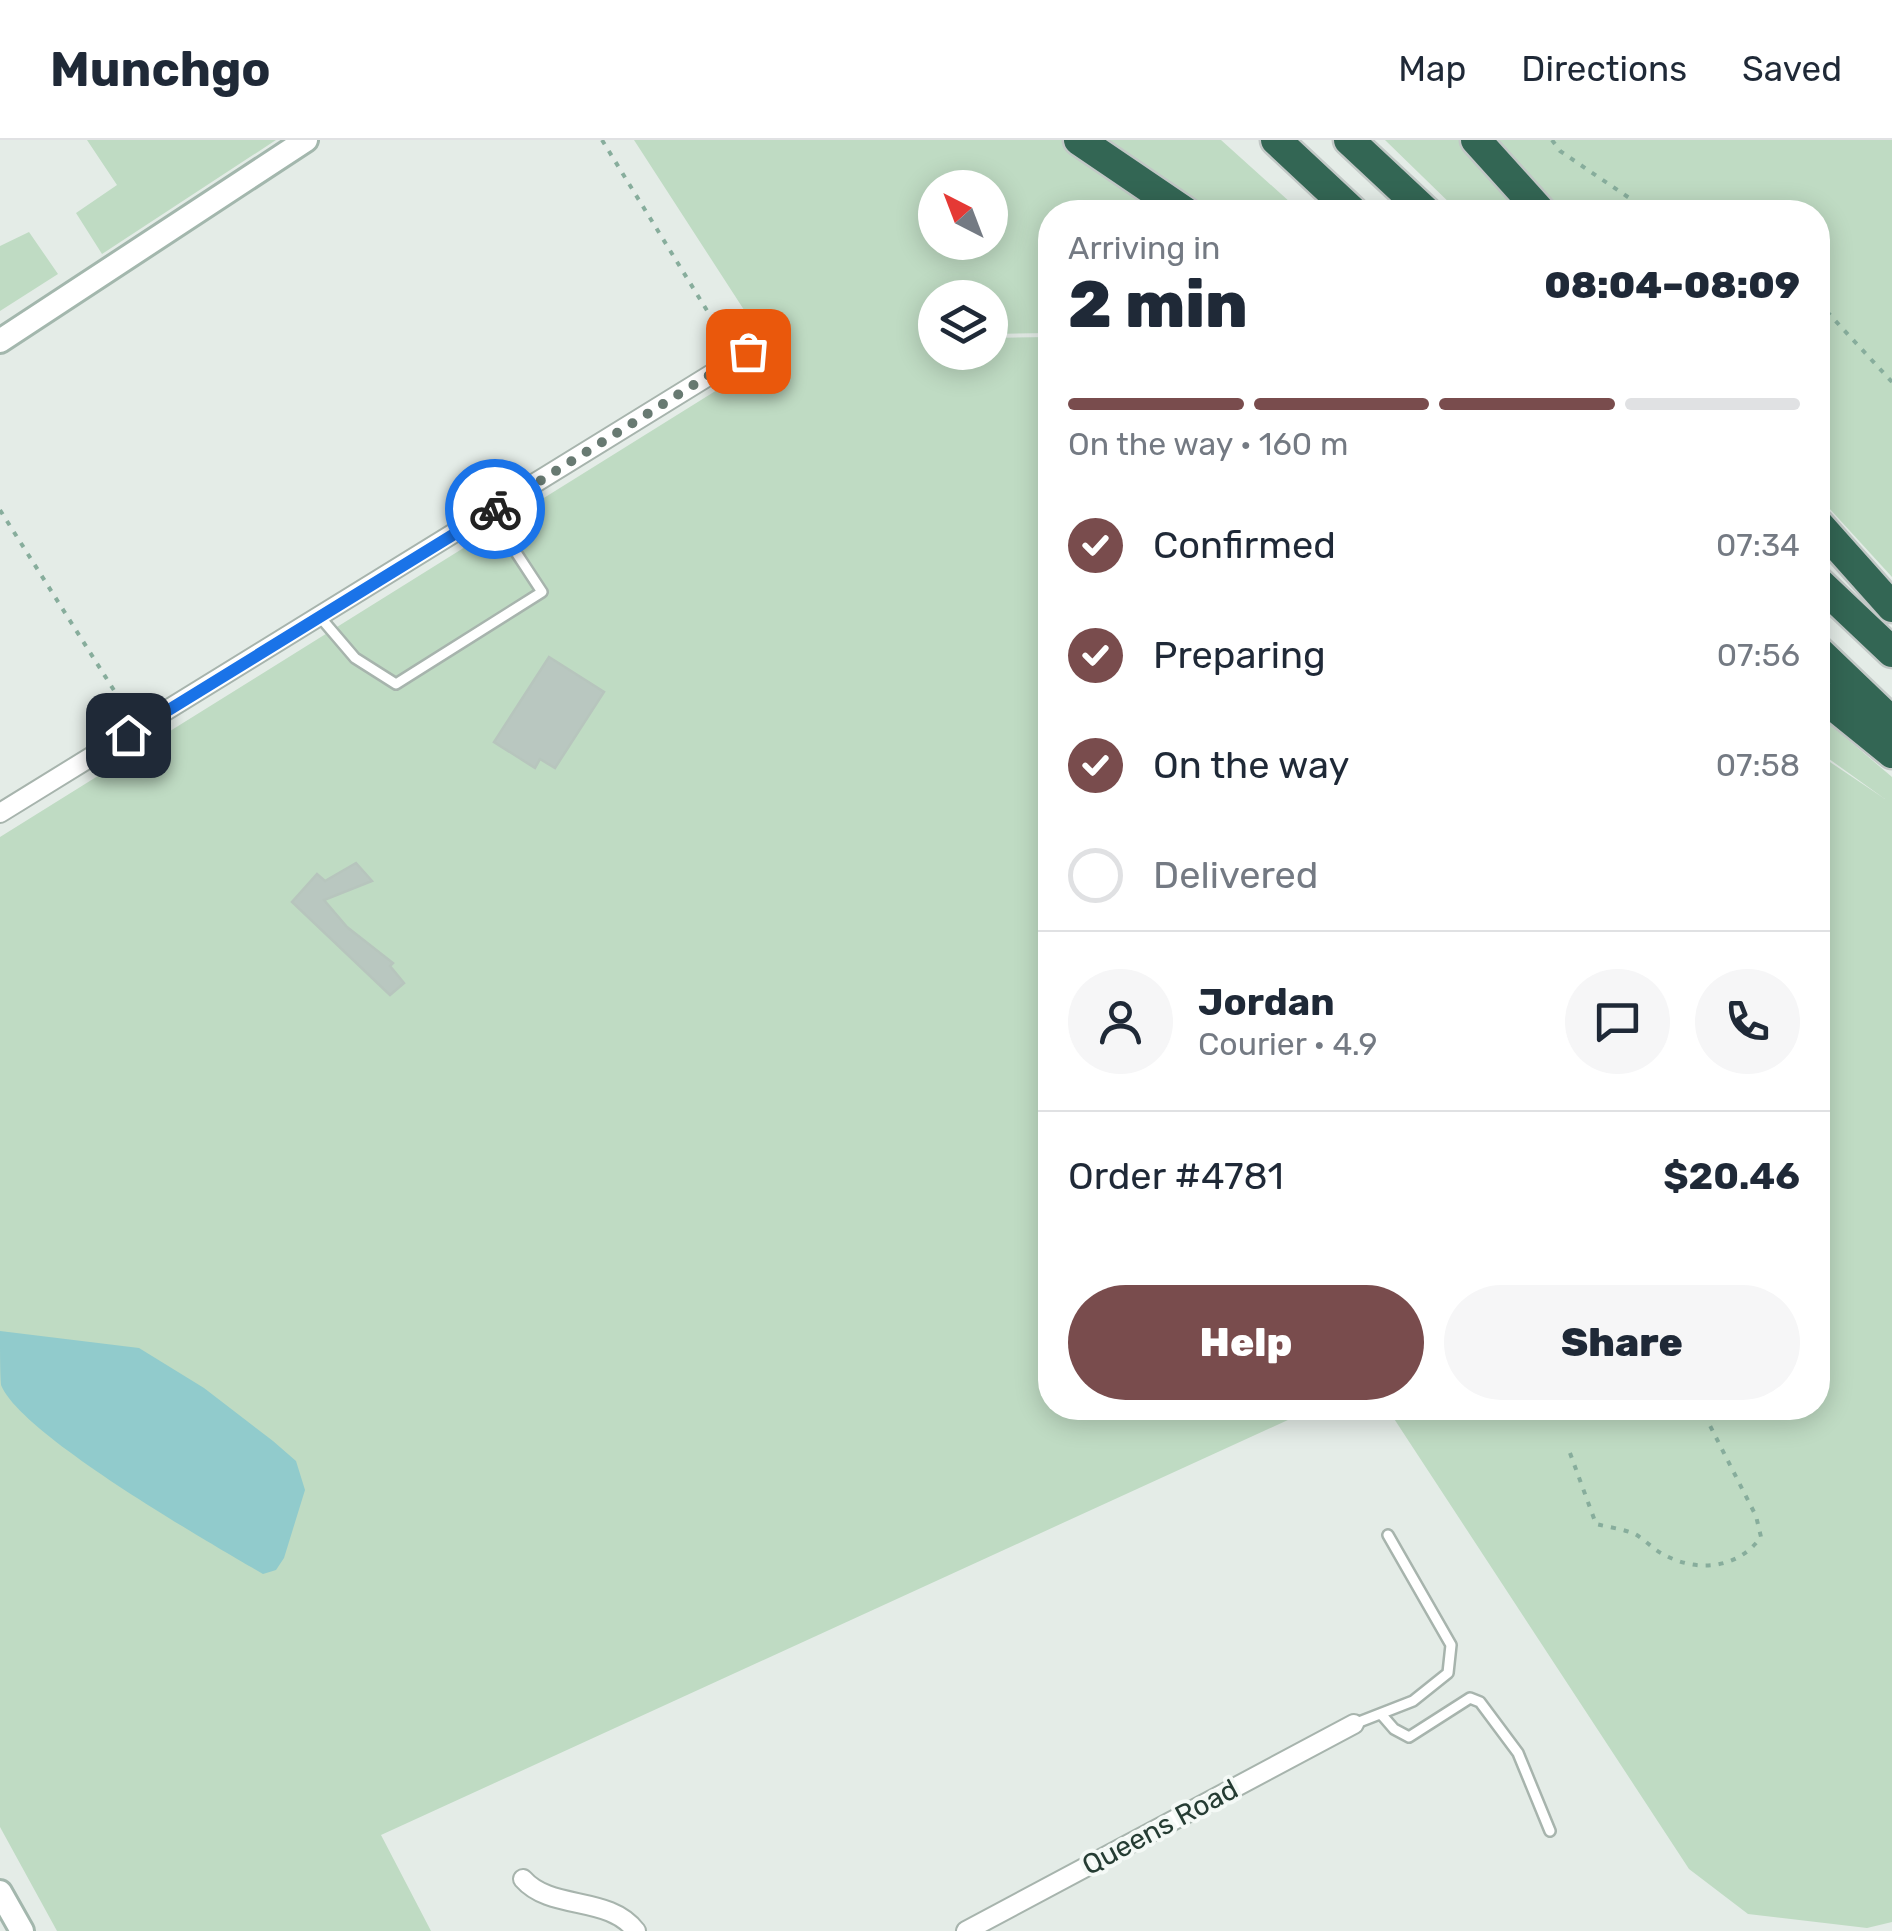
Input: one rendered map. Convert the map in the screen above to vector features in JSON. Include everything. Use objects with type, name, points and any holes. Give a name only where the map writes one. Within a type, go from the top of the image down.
[{"type":"highway","points":[[1078,140],[1167,200]]},
{"type":"highway","points":[[1276,140],[1340,200]]},
{"type":"highway","points":[[1349,140],[1413,200]]},
{"type":"highway","points":[[1476,140],[1530,200]]},
{"type":"highway","points":[[1830,537],[1892,606]]},
{"type":"highway","points":[[1830,593],[1892,652]]},
{"type":"highway","points":[[1830,663],[1892,722]]},
{"type":"highway","points":[[1830,702],[1892,753]]},
{"type":"main road","points":[[0,342],[306,140]]},
{"type":"main road","points":[[0,1892],[22,1931]]},
{"type":"street","points":[[0,814],[748,351]]},
{"type":"street","name":"Queens Road","points":[[966,1931],[1354,1724]]},
{"type":"street","points":[[523,1878],[538,1891],[614,1913],[636,1931]]},
{"type":"lane","points":[[320,618],[355,658],[396,684],[542,592],[502,531],[486,515]]},
{"type":"lane","points":[[1354,1724],[1413,1701],[1448,1673],[1451,1645],[1388,1536]]},
{"type":"lane","points":[[1381,1714],[1394,1729],[1409,1737],[1470,1698],[1480,1702],[1518,1752],[1550,1830]]},
{"type":"path","points":[[602,140],[719,330]]},
{"type":"path","points":[[1552,140],[1560,151],[1632,200]]},
{"type":"path","points":[[1830,315],[1892,382]]},
{"type":"path","points":[[0,510],[122,703]]},
{"type":"path","points":[[1570,1453],[1596,1524],[1635,1534],[1662,1554],[1697,1568],[1720,1564],[1749,1554],[1761,1537],[1756,1516],[1706,1420]]},
{"type":"green space","points":[[87,140],[276,140],[102,254],[76,213],[117,185]]},
{"type":"green space","points":[[634,140],[1221,140],[1288,200],[1038,200],[1038,333],[1008,334],[1008,280],[918,280],[918,370],[1008,370],[1008,338],[1038,337],[1038,1420],[1288,1420],[381,1835],[431,1931],[57,1931],[0,1827],[0,837],[770,357],[770,350]]},
{"type":"green space","points":[[1385,140],[1892,140],[1892,577],[1830,509],[1830,200],[1447,200]]},
{"type":"green space","points":[[29,232],[58,274],[0,311],[0,246]]},
{"type":"green space","points":[[1830,724],[1892,777],[1892,1922],[1867,1928],[1748,1914],[1689,1869],[1395,1420],[1830,1420],[1830,762],[1885,799],[1830,760]]},
{"type":"water","points":[[0,1331],[139,1348],[204,1388],[273,1441],[296,1461],[305,1490],[284,1558],[276,1570],[263,1574],[120,1487],[43,1431],[16,1406],[1,1385]]},
{"type":"building","points":[[549,657],[604,692],[555,768],[540,759],[535,768],[494,742]]},
{"type":"building","points":[[356,863],[372,881],[324,900],[347,927],[393,963],[390,966],[404,983],[390,995],[292,902],[317,874],[325,881]]},
{"type":"way so far","points":[[495,509],[748,351]]},
{"type":"route","points":[[128,735],[495,509]]}]
